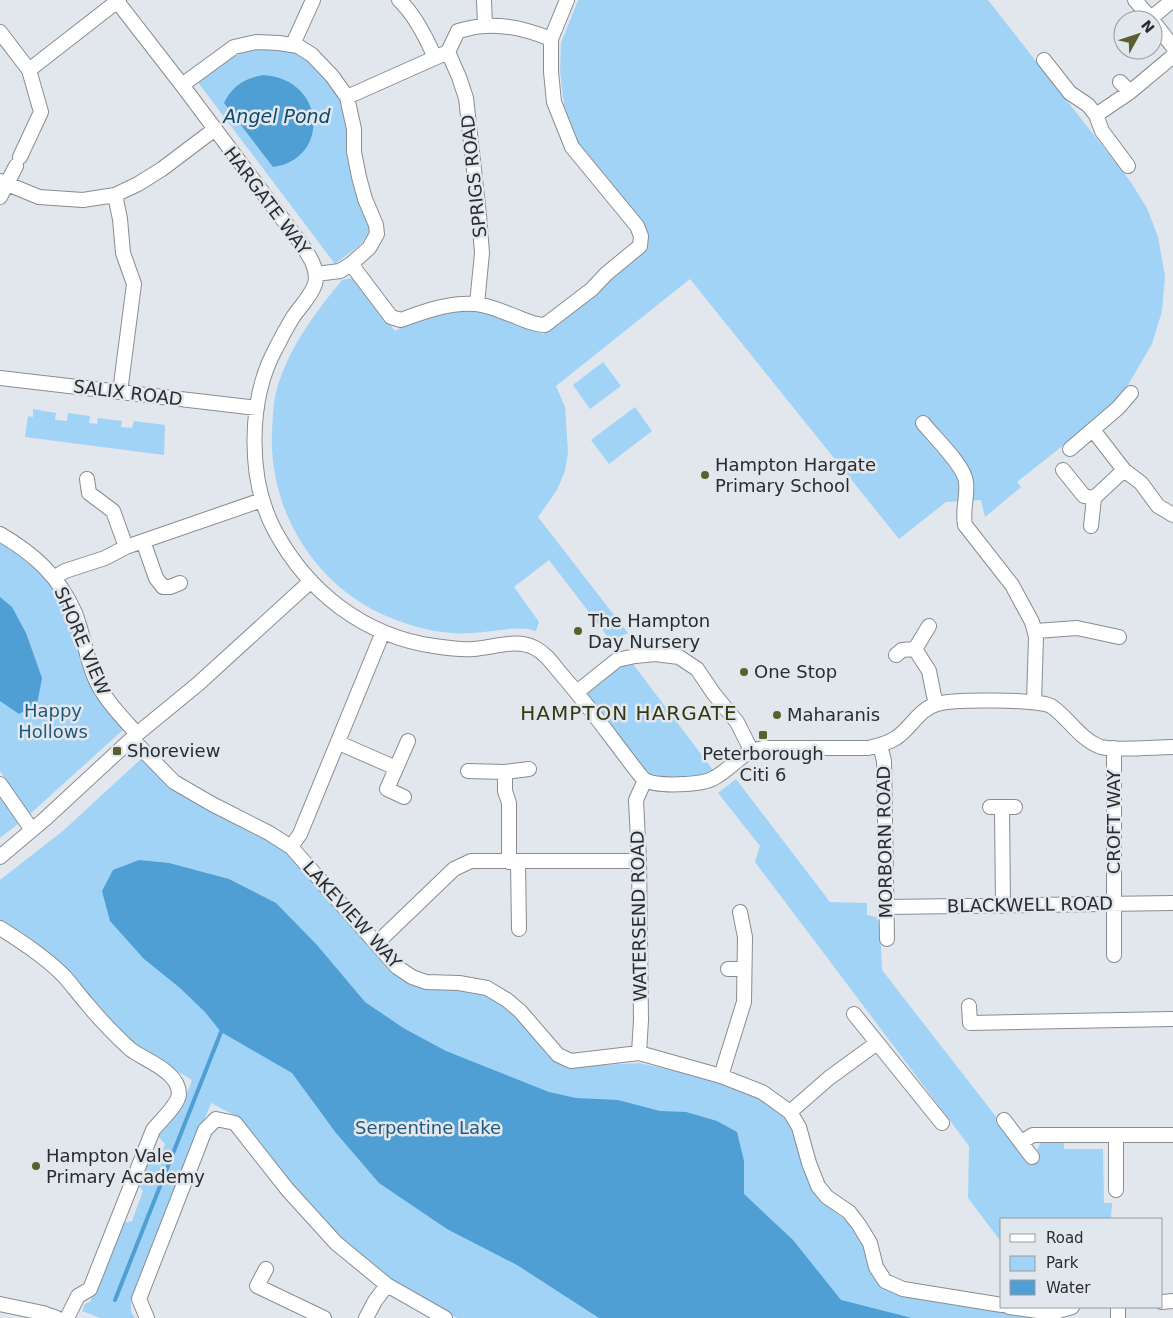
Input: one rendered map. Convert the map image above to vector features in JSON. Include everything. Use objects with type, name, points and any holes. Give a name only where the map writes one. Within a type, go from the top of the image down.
[{"type":"street","points":[[293,44],[313,0]]},
{"type":"street","name":"SPRIGS ROAD","points":[[399,0],[459,77],[466,98],[482,253],[477,304]]},
{"type":"street","points":[[484,0],[486,26]]},
{"type":"street","points":[[351,264],[391,317],[401,320],[448,305],[477,304],[511,314],[537,325],[545,325],[592,289],[606,274],[640,246],[641,236],[637,226],[572,148],[554,102],[551,72],[551,39],[567,0]]},
{"type":"street","points":[[1136,0],[1144,10]]},
{"type":"street","points":[[1162,10],[1173,0]]},
{"type":"street","points":[[29,70],[117,1]]},
{"type":"street","name":"HARGATE WAY","points":[[117,1],[299,241],[311,259],[316,274],[312,289],[292,318],[274,351],[262,382],[257,408],[255,451],[262,500],[274,530],[291,558],[326,597],[344,612],[382,632],[419,644],[446,648],[473,650],[523,643],[535,647],[545,654],[577,692],[645,780]]},
{"type":"street","points":[[347,97],[442,55],[458,31],[486,26],[530,31],[551,39]]},
{"type":"street","points":[[0,32],[29,70],[41,112],[18,162],[4,182],[0,197]]},
{"type":"street","points":[[1163,34],[1173,47]]},
{"type":"street","points":[[182,85],[234,47],[256,42],[293,44],[312,55],[332,76],[347,97],[354,129],[354,152],[359,177],[376,224],[377,234],[369,248],[351,264],[340,271],[316,274]]},
{"type":"street","points":[[1096,115],[1130,92],[1173,56]]},
{"type":"street","points":[[1044,60],[1070,93],[1088,104],[1096,115],[1102,132],[1128,166]]},
{"type":"street","points":[[1120,82],[1130,92]]},
{"type":"street","points":[[4,182],[39,198],[83,200],[115,195],[138,184],[162,169],[214,129]]},
{"type":"street","points":[[115,195],[120,219],[123,253],[134,284],[120,392]]},
{"type":"street","name":"SALIX ROAD","points":[[0,378],[257,408]]},
{"type":"street","points":[[1070,449],[1118,408],[1130,393]]},
{"type":"street","points":[[923,423],[963,471],[966,483],[963,513],[965,525],[1012,585],[1036,631],[1034,702]]},
{"type":"street","points":[[1093,430],[1124,470],[1141,483],[1158,506],[1173,515]]},
{"type":"street","points":[[1063,470],[1084,496],[1094,498]]},
{"type":"street","points":[[1091,526],[1094,498],[1124,470]]},
{"type":"street","points":[[87,479],[89,493],[113,511],[126,546]]},
{"type":"street","points":[[55,577],[65,571],[105,558],[126,546],[262,500]]},
{"type":"street","name":"SHORE VIEW","points":[[0,534],[35,557],[55,577],[75,613],[94,676],[110,704],[134,736]]},
{"type":"street","points":[[143,541],[156,578],[163,586],[170,587],[180,583]]},
{"type":"street","points":[[0,857],[134,736],[198,684],[311,581]]},
{"type":"street","points":[[915,649],[929,626]]},
{"type":"street","points":[[1036,631],[1077,628],[1119,637]]},
{"type":"street","points":[[291,847],[300,834],[339,743],[382,632]]},
{"type":"street","points":[[896,654],[902,650],[915,649]]},
{"type":"street","points":[[915,649],[929,671],[937,704]]},
{"type":"street","points":[[577,692],[617,660],[655,654],[679,657],[697,669],[737,722],[751,750]]},
{"type":"street","points":[[645,780],[662,784],[705,782],[713,779],[751,750],[763,748],[868,748],[880,745],[897,738],[926,710],[937,704],[954,702],[1034,702],[1049,705],[1086,738],[1101,747],[1173,747]]},
{"type":"street","name":"LAKEVIEW WAY","points":[[134,736],[174,782],[269,833],[291,847],[397,967],[412,977],[426,982],[458,983],[487,988],[507,1000],[520,1011],[558,1054],[571,1061],[639,1053],[721,1076],[762,1092],[790,1112],[799,1128],[808,1163],[818,1186],[827,1197],[849,1212],[859,1225],[870,1243],[876,1267],[885,1280],[902,1288],[1000,1306]]},
{"type":"street","points":[[404,797],[387,789],[408,741]]},
{"type":"street","points":[[339,743],[396,768]]},
{"type":"street","name":"MORBORN ROAD","points":[[880,745],[884,761],[887,939]]},
{"type":"street","name":"CROFT WAY","points":[[1114,748],[1114,955]]},
{"type":"street","points":[[468,771],[505,772],[529,769]]},
{"type":"street","points":[[505,772],[505,791],[509,803],[519,929]]},
{"type":"street","name":"WATERSEND ROAD","points":[[639,1053],[641,1020],[639,861],[636,800],[645,780]]},
{"type":"street","points":[[0,784],[32,830]]},
{"type":"street","points":[[1002,807],[1003,906]]},
{"type":"street","points":[[376,943],[454,869],[471,861],[639,861]]},
{"type":"street","name":"BLACKWELL ROAD","points":[[886,907],[1173,903]]},
{"type":"street","points":[[721,1076],[744,1002],[745,937],[740,912]]},
{"type":"street","points":[[0,928],[22,942],[64,976],[110,1031],[133,1051],[164,1069],[176,1083],[179,1093],[176,1105],[153,1130],[90,1288],[78,1296],[68,1318]]},
{"type":"street","points":[[728,969],[744,969]]},
{"type":"street","points":[[969,1006],[970,1023],[1173,1019]]},
{"type":"street","points":[[854,1014],[936,1122]]},
{"type":"street","points":[[790,1112],[828,1078],[877,1043]]},
{"type":"street","points":[[147,1318],[139,1300],[205,1130],[216,1119],[235,1123],[267,1165],[336,1243],[387,1285],[446,1318]]},
{"type":"street","points":[[1004,1120],[1032,1157]]},
{"type":"street","points":[[1116,1135],[1116,1190]]},
{"type":"street","points":[[1021,1142],[1033,1136],[1173,1135]]},
{"type":"street","points":[[266,1269],[257,1286],[324,1318]]},
{"type":"street","points":[[366,1318],[375,1301],[387,1285]]},
{"type":"street","points":[[0,1304],[43,1313],[57,1318]]},
{"type":"street","points":[[1017,1308],[1052,1313],[1069,1308]]},
{"type":"green space","points":[[578,0],[988,0],[1130,181],[1147,208],[1158,237],[1165,276],[1162,311],[1152,344],[1128,385],[1108,410],[1017,482],[1021,487],[985,517],[981,500],[946,502],[899,539],[690,279],[556,386],[565,407],[568,452],[565,471],[557,490],[538,517],[628,633],[611,641],[549,560],[514,587],[539,622],[536,631],[512,629],[445,633],[427,630],[402,622],[373,609],[347,593],[324,572],[305,548],[290,521],[279,492],[273,462],[272,430],[276,394],[288,359],[304,331],[342,280],[351,278],[358,282],[395,331],[431,316],[457,311],[470,311],[496,314],[514,320],[543,334],[605,282],[644,228],[579,144],[564,105],[560,71],[561,43]]},
{"type":"green space","points":[[259,48],[288,50],[316,66],[337,90],[344,109],[348,137],[370,229],[360,244],[335,264],[197,81],[234,57]]},
{"type":"green space","points":[[603,362],[621,386],[590,409],[573,385]]},
{"type":"green space","points":[[635,407],[652,431],[609,464],[591,440]]},
{"type":"green space","points":[[33,409],[56,413],[55,420],[67,421],[68,413],[90,416],[89,423],[97,424],[98,418],[122,421],[121,427],[132,428],[134,421],[165,425],[164,455],[25,437],[28,416],[33,417]]},
{"type":"green space","name":"Happy Hollows","points":[[0,542],[21,554],[44,574],[62,600],[124,729],[30,814],[25,810],[0,771]]},
{"type":"green space","points":[[630,660],[713,770],[700,776],[685,779],[663,777],[643,771],[589,699],[588,694],[590,689]]},
{"type":"green space","name":"Serpentine Lake","points":[[142,758],[156,773],[178,791],[264,836],[287,852],[386,964],[489,995],[507,1006],[524,1023],[584,1066],[640,1063],[708,1079],[736,1087],[757,1096],[785,1117],[791,1126],[821,1197],[831,1209],[851,1224],[861,1239],[871,1269],[904,1295],[1033,1318],[457,1318],[392,1279],[337,1235],[309,1206],[236,1116],[211,1103],[131,1301],[131,1312],[135,1318],[100,1318],[82,1311],[85,1304],[90,1302],[122,1223],[132,1221],[143,1191],[138,1185],[149,1161],[161,1155],[165,1144],[158,1136],[163,1124],[182,1106],[192,1080],[140,1048],[112,1025],[0,921],[0,880],[64,830]]},
{"type":"green space","points":[[736,779],[830,902],[867,903],[867,915],[876,917],[880,924],[882,970],[1032,1163],[1039,1158],[1036,1152],[1041,1142],[1064,1141],[1064,1149],[1103,1149],[1104,1203],[1112,1203],[1111,1218],[1000,1218],[1000,1240],[968,1198],[969,1146],[755,862],[760,846],[718,793]]},
{"type":"green space","points":[[0,798],[18,824],[0,838]]},
{"type":"water","name":"Angel Pond","points":[[263,75],[284,80],[300,90],[309,104],[313,120],[312,136],[304,150],[292,161],[273,167],[224,103],[235,87],[250,78]]},
{"type":"water","name":"Happy Hollows","points":[[0,597],[12,607],[26,633],[42,678],[37,704],[19,714],[0,701]]},
{"type":"water","name":"Serpentine Lake","points":[[139,860],[169,863],[229,879],[276,903],[317,945],[365,1002],[405,1029],[446,1051],[549,1092],[576,1098],[618,1100],[660,1111],[686,1112],[717,1121],[737,1132],[744,1161],[744,1194],[793,1240],[841,1300],[912,1318],[599,1318],[517,1265],[447,1229],[379,1183],[336,1133],[292,1073],[221,1032],[205,1012],[180,988],[144,959],[110,921],[102,891],[113,870]]},
{"type":"waterway","points":[[115,1300],[221,1032]]},
{"type":"place","name":"Hampton Hargate Primary School","points":[[705,475]]},
{"type":"place","name":"The Hampton Day Nursery","points":[[578,631]]},
{"type":"place","name":"One Stop","points":[[744,672]]},
{"type":"place","name":"Maharanis","points":[[777,715]]},
{"type":"place","name":"Peterborough Citi 6","points":[[763,735]]},
{"type":"place","name":"Shoreview","points":[[117,751]]},
{"type":"place","name":"Hampton Vale Primary Academy","points":[[36,1166]]},
{"type":"district","name":"HAMPTON HARGATE","points":[[629,713]]}]
